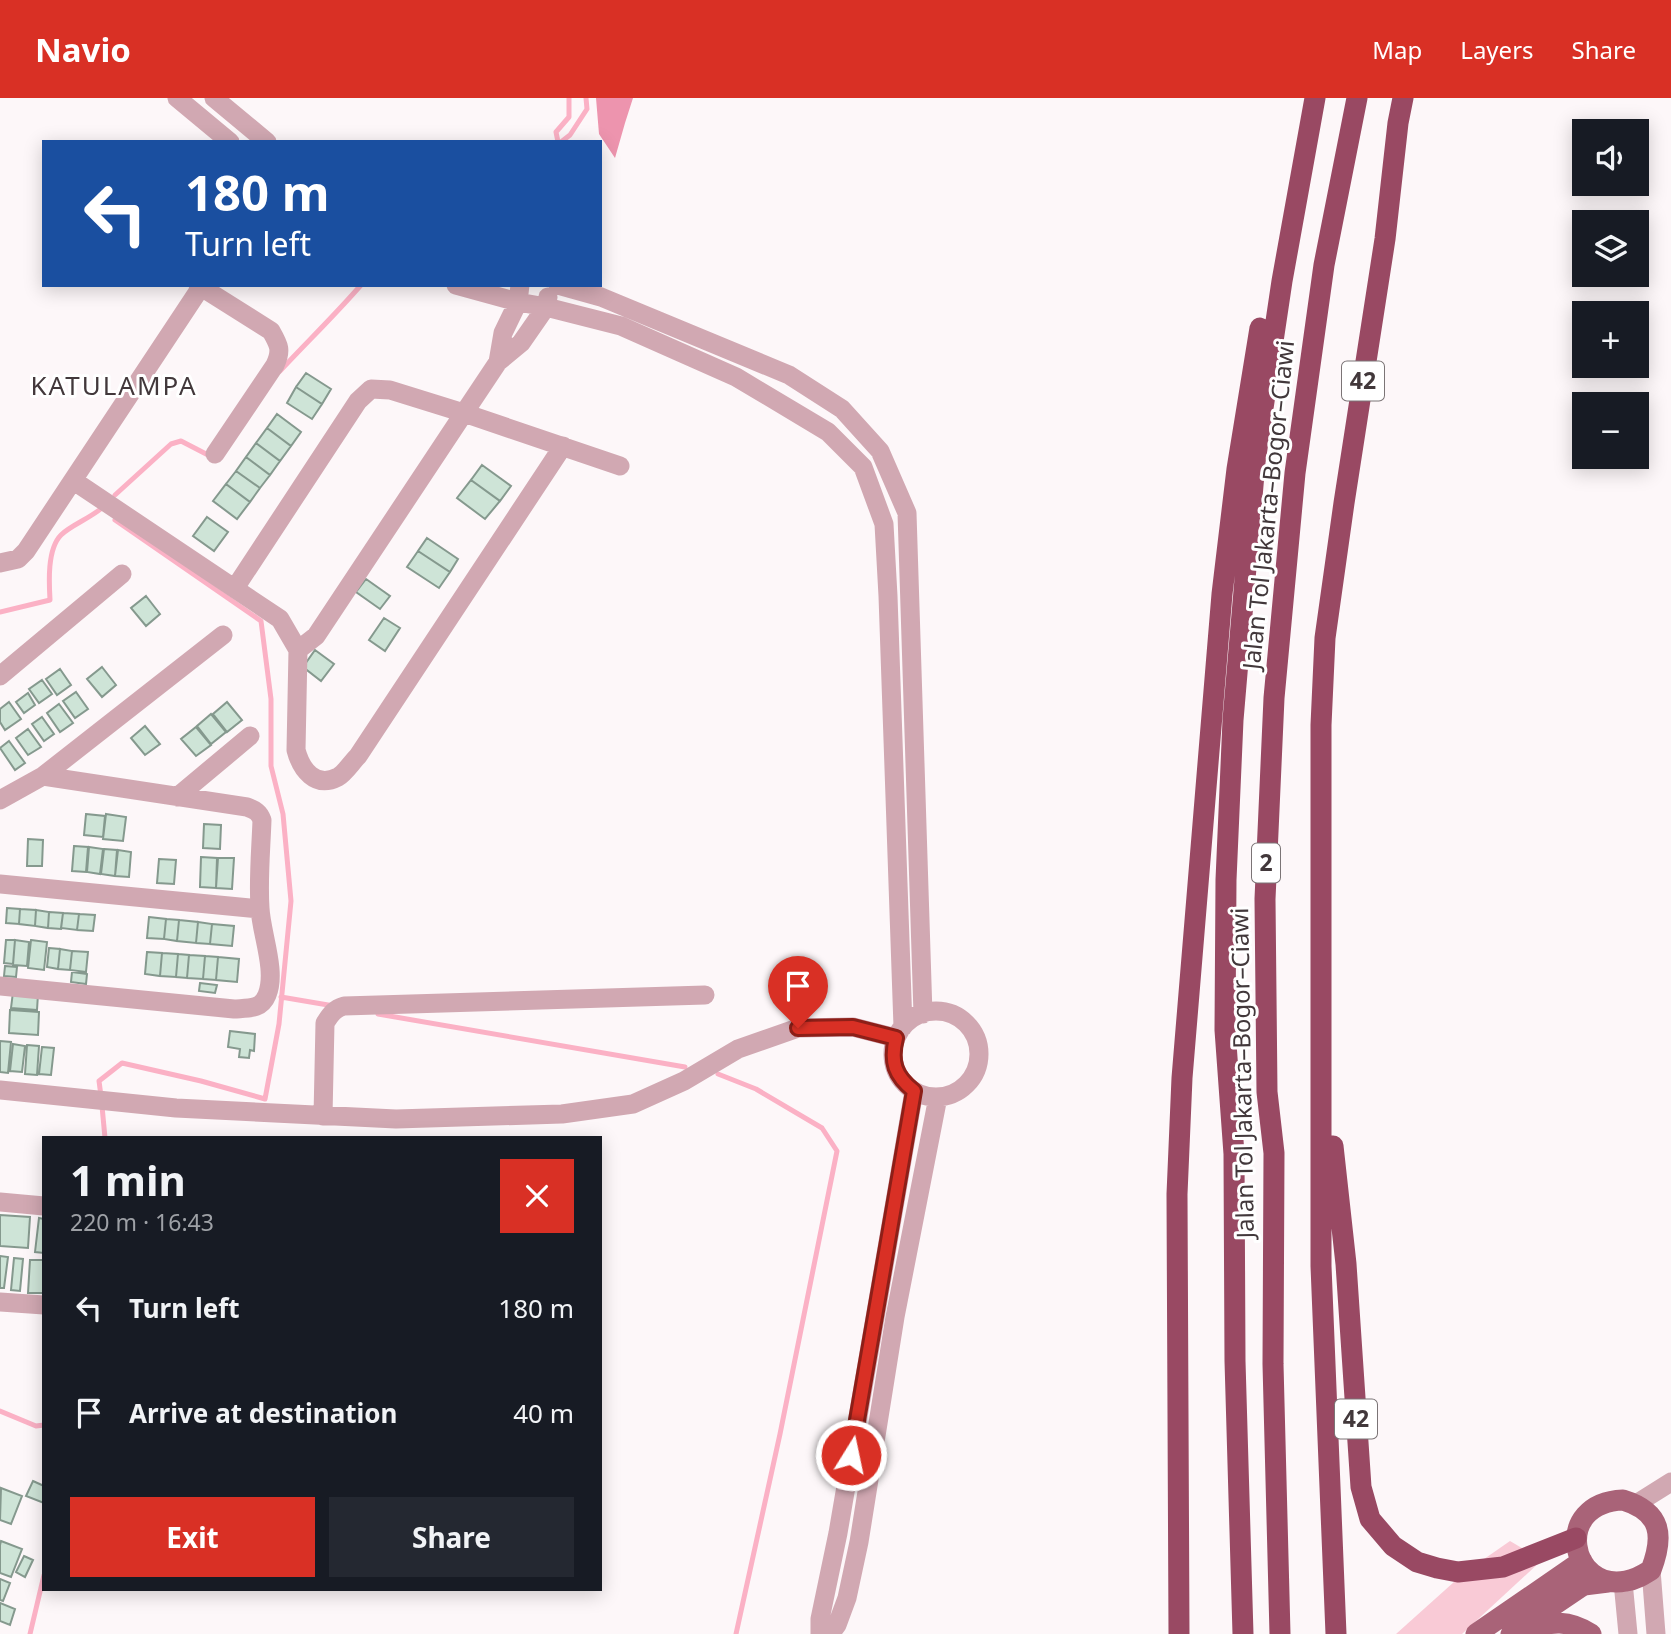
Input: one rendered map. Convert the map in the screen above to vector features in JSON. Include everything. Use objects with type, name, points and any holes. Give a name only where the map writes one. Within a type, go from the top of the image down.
[{"type":"highway","name":"Jalan Tol Jakarta–Bogor–Ciawi","points":[[1243,1634],[1234,1362],[1234,1154],[1225,1030],[1233,720],[1255,462],[1282,281],[1315,98]]},
{"type":"highway","name":"Jalan Tol Jakarta–Bogor–Ciawi","points":[[1280,1634],[1273,1364],[1274,1153],[1267,1092],[1265,926],[1273,711],[1297,460],[1324,265],[1357,98]]},
{"type":"highway","name":"42","points":[[1336,1634],[1321,1266],[1321,724],[1325,638],[1385,239],[1403,98]]},
{"type":"highway","points":[[1179,1634],[1178,1155],[1183,1064],[1220,622],[1237,469],[1264,305],[1310,120]]},
{"type":"highway","name":"42","points":[[1321,1089],[1332,1135],[1342,1228],[1361,1487],[1370,1519],[1392,1546],[1408,1556],[1437,1569],[1458,1572],[1503,1567],[1576,1538]]},
{"type":"main road","points":[[1513,1633],[1584,1585],[1616,1582],[1634,1579],[1651,1570],[1659,1542],[1658,1530],[1645,1510],[1623,1500],[1597,1505],[1579,1525],[1576,1538],[1578,1555],[1587,1570],[1616,1582]]},
{"type":"main road","points":[[1476,1634],[1582,1561]]},
{"type":"main road","points":[[1513,1633],[1549,1623],[1566,1623],[1591,1634]]},
{"type":"street","points":[[177,98],[228,140]]},
{"type":"street","points":[[214,98],[265,140]]},
{"type":"street","points":[[0,563],[18,559],[26,551],[199,287]]},
{"type":"street","points":[[202,287],[271,331],[280,353],[275,365],[215,454]]},
{"type":"street","points":[[470,287],[519,294],[546,307],[621,326],[736,377],[828,432],[863,467],[884,524],[900,1032]]},
{"type":"street","points":[[298,650],[316,636],[498,362],[521,343],[546,307],[550,287]]},
{"type":"street","points":[[565,287],[601,297],[789,375],[842,409],[880,451],[907,513],[923,1013]]},
{"type":"street","points":[[498,362],[503,333],[519,294]]},
{"type":"street","points":[[235,588],[358,401],[371,389],[390,390],[620,466]]},
{"type":"street","points":[[74,481],[281,619],[298,650],[296,750],[300,764],[310,776],[324,780],[338,777],[358,756],[564,446]]},
{"type":"street","points":[[0,676],[122,575]]},
{"type":"street","points":[[888,596],[910,596]]},
{"type":"street","points":[[0,800],[43,776],[223,635]]},
{"type":"street","points":[[177,797],[250,736]]},
{"type":"street","points":[[0,986],[234,1009],[261,1005],[267,996],[269,970],[260,909],[262,820],[255,809],[43,776]]},
{"type":"street","points":[[0,884],[260,909]]},
{"type":"street","points":[[323,1116],[325,1023],[337,1008],[705,995]]},
{"type":"street","points":[[935,1011],[958,1017],[968,1025],[979,1047],[976,1071],[970,1082],[961,1090],[938,1097],[914,1091],[898,1074],[894,1062],[893,1050],[900,1032],[912,1019],[923,1013],[935,1011]]},
{"type":"street","points":[[0,1090],[176,1108],[323,1116],[396,1119],[562,1114],[633,1104],[684,1081],[738,1049],[798,1028],[853,1027],[900,1032]]},
{"type":"street","points":[[820,1634],[820,1619],[838,1533],[914,1091]]},
{"type":"street","points":[[830,1634],[837,1625],[847,1598],[859,1542],[895,1317],[938,1097]]},
{"type":"street","points":[[0,1202],[42,1206]]},
{"type":"street","points":[[0,1301],[42,1306]]},
{"type":"street","points":[[1636,1504],[1671,1482]]},
{"type":"street","points":[[1651,1570],[1656,1634]]},
{"type":"street","points":[[1616,1582],[1628,1634]]},
{"type":"shaded area","points":[[596,98],[633,98],[615,158],[599,134]]},
{"type":"shaded area","points":[[1510,1541],[1542,1560],[1462,1634],[1396,1634],[1464,1573]]},
{"type":"building","points":[[306,373],[331,389],[322,404],[296,387]]},
{"type":"building","points":[[296,387],[322,404],[312,419],[287,403]]},
{"type":"building","points":[[277,414],[301,432],[291,446],[267,428]]},
{"type":"building","points":[[267,428],[291,446],[280,461],[256,443]]},
{"type":"building","points":[[256,443],[280,461],[270,475],[246,457]]},
{"type":"building","points":[[246,457],[270,475],[260,488],[236,471]]},
{"type":"building","points":[[482,465],[511,486],[500,501],[471,480]]},
{"type":"building","points":[[236,471],[260,488],[250,502],[226,484]]},
{"type":"building","points":[[471,480],[500,501],[485,519],[457,498]]},
{"type":"building","points":[[226,484],[250,502],[237,519],[213,501]]},
{"type":"building","points":[[207,517],[228,532],[214,551],[193,536]]},
{"type":"building","points":[[427,538],[458,559],[450,572],[418,551]]},
{"type":"building","points":[[418,551],[450,572],[439,588],[407,567]]},
{"type":"building","points":[[366,579],[390,596],[380,609],[356,592]]},
{"type":"building","points":[[146,596],[160,614],[146,626],[131,608]]},
{"type":"building","points":[[384,618],[400,628],[385,651],[369,640]]},
{"type":"building","points":[[315,650],[334,664],[321,681],[303,667]]},
{"type":"building","points":[[102,667],[116,685],[102,697],[87,679]]},
{"type":"building","points":[[60,669],[71,685],[57,695],[46,679]]},
{"type":"building","points":[[42,680],[52,694],[39,703],[29,689]]},
{"type":"building","points":[[76,692],[88,709],[75,718],[63,701]]},
{"type":"building","points":[[28,693],[35,705],[24,713],[16,702]]},
{"type":"building","points":[[9,702],[21,719],[5,730],[0,722],[0,709]]},
{"type":"building","points":[[227,702],[242,720],[227,732],[213,714]]},
{"type":"building","points":[[59,704],[73,723],[60,732],[47,713]]},
{"type":"building","points":[[211,714],[226,732],[211,744],[197,726]]},
{"type":"building","points":[[42,717],[54,734],[44,741],[32,724]]},
{"type":"building","points":[[145,726],[160,744],[145,755],[131,738]]},
{"type":"building","points":[[196,727],[211,745],[196,756],[181,739]]},
{"type":"building","points":[[28,729],[41,747],[28,755],[16,738]]},
{"type":"building","points":[[9,741],[25,763],[15,770],[0,748]]},
{"type":"building","points":[[86,814],[105,816],[103,837],[84,835]]},
{"type":"building","points":[[106,814],[126,817],[123,841],[103,839]]},
{"type":"building","points":[[204,824],[221,825],[220,849],[203,848]]},
{"type":"building","points":[[28,839],[43,840],[42,866],[27,866]]},
{"type":"building","points":[[74,846],[88,847],[86,872],[72,871]]},
{"type":"building","points":[[89,847],[103,849],[100,874],[87,872]]},
{"type":"building","points":[[104,849],[117,850],[115,876],[101,874]]},
{"type":"building","points":[[118,850],[131,852],[129,877],[115,876]]},
{"type":"building","points":[[201,857],[217,858],[216,888],[200,887]]},
{"type":"building","points":[[218,858],[234,858],[232,889],[216,888]]},
{"type":"building","points":[[159,859],[176,860],[174,884],[157,883]]},
{"type":"building","points":[[7,908],[20,909],[19,924],[6,923]]},
{"type":"building","points":[[20,909],[36,910],[35,926],[19,924]]},
{"type":"building","points":[[36,910],[49,912],[48,928],[35,926]]},
{"type":"building","points":[[49,912],[63,913],[61,929],[48,928]]},
{"type":"building","points":[[63,913],[79,914],[77,930],[61,928]]},
{"type":"building","points":[[79,914],[95,915],[93,931],[77,930]]},
{"type":"building","points":[[149,917],[166,919],[164,939],[147,938]]},
{"type":"building","points":[[166,919],[179,920],[177,941],[164,939]]},
{"type":"building","points":[[179,920],[198,922],[196,943],[177,941]]},
{"type":"building","points":[[198,922],[212,924],[210,944],[196,943]]},
{"type":"building","points":[[212,924],[234,926],[232,946],[210,944]]},
{"type":"building","points":[[6,940],[15,940],[13,964],[4,963]]},
{"type":"building","points":[[15,940],[29,942],[27,966],[13,965]]},
{"type":"building","points":[[31,940],[47,942],[44,970],[28,968]]},
{"type":"building","points":[[49,948],[60,949],[58,969],[47,967]]},
{"type":"building","points":[[60,949],[72,951],[70,970],[58,969]]},
{"type":"building","points":[[72,951],[88,952],[86,972],[70,970]]},
{"type":"building","points":[[147,952],[162,953],[160,976],[145,974]]},
{"type":"building","points":[[162,953],[178,954],[176,977],[160,976]]},
{"type":"building","points":[[178,954],[189,955],[187,978],[176,977]]},
{"type":"building","points":[[189,955],[205,956],[203,979],[187,978]]},
{"type":"building","points":[[205,956],[218,957],[216,980],[203,979]]},
{"type":"building","points":[[218,957],[239,959],[237,982],[216,980]]},
{"type":"building","points":[[5,966],[17,967],[16,977],[4,976]]},
{"type":"building","points":[[72,972],[87,974],[86,984],[71,982]]},
{"type":"building","points":[[200,983],[217,985],[215,993],[199,991]]},
{"type":"building","points":[[13,992],[38,994],[37,1010],[11,1008]]},
{"type":"building","points":[[10,1010],[39,1012],[38,1035],[9,1033]]},
{"type":"building","points":[[230,1031],[255,1034],[254,1051],[250,1050],[249,1058],[239,1057],[240,1049],[228,1047]]},
{"type":"building","points":[[0,1041],[11,1042],[8,1073],[0,1072]]},
{"type":"building","points":[[13,1044],[25,1046],[22,1072],[10,1071]]},
{"type":"building","points":[[27,1045],[39,1046],[37,1075],[25,1074]]},
{"type":"building","points":[[42,1047],[54,1048],[51,1075],[39,1074]]},
{"type":"building","points":[[0,1215],[30,1217],[28,1248],[0,1246]]},
{"type":"building","points":[[39,1218],[42,1219],[42,1253],[35,1252]]},
{"type":"building","points":[[0,1256],[8,1257],[4,1288],[0,1288]]},
{"type":"building","points":[[14,1258],[23,1259],[20,1291],[11,1290]]},
{"type":"building","points":[[30,1260],[42,1260],[42,1293],[28,1293]]},
{"type":"building","points":[[33,1481],[42,1485],[42,1502],[26,1496]]},
{"type":"building","points":[[1,1488],[22,1496],[11,1524],[0,1520]]},
{"type":"building","points":[[1,1541],[22,1549],[11,1577],[0,1573]]},
{"type":"building","points":[[24,1556],[33,1560],[25,1577],[16,1572]]},
{"type":"building","points":[[0,1579],[10,1583],[3,1601],[0,1600]]},
{"type":"building","points":[[0,1603],[15,1609],[10,1625],[0,1621]]},
{"type":"waterway","points":[[558,140],[556,132],[569,117],[569,98]]},
{"type":"waterway","points":[[564,140],[570,135],[587,109],[586,98]]},
{"type":"waterway","points":[[280,371],[359,287]]},
{"type":"waterway","points":[[115,495],[171,444],[181,441],[210,456]]},
{"type":"waterway","points":[[0,612],[50,600],[50,566],[56,541],[65,531],[103,507]]},
{"type":"waterway","points":[[101,1096],[99,1081],[122,1063],[265,1099],[279,1024],[291,901],[283,814],[271,766],[271,699],[261,621],[115,520]]},
{"type":"waterway","points":[[281,997],[334,1006]]},
{"type":"waterway","points":[[378,1014],[685,1067]]},
{"type":"waterway","points":[[718,1074],[756,1089],[822,1128],[837,1151],[780,1434],[736,1634]]},
{"type":"waterway","points":[[102,1106],[105,1136]]},
{"type":"waterway","points":[[0,1411],[36,1426],[42,1425]]},
{"type":"waterway","points":[[30,1634],[42,1583]]},
{"type":"district","name":"KATULAMPA","points":[[114,386]]},
{"type":"route","points":[[798,1028],[853,1027],[896,1038],[893,1050],[898,1074],[914,1091],[851,1455]]}]
